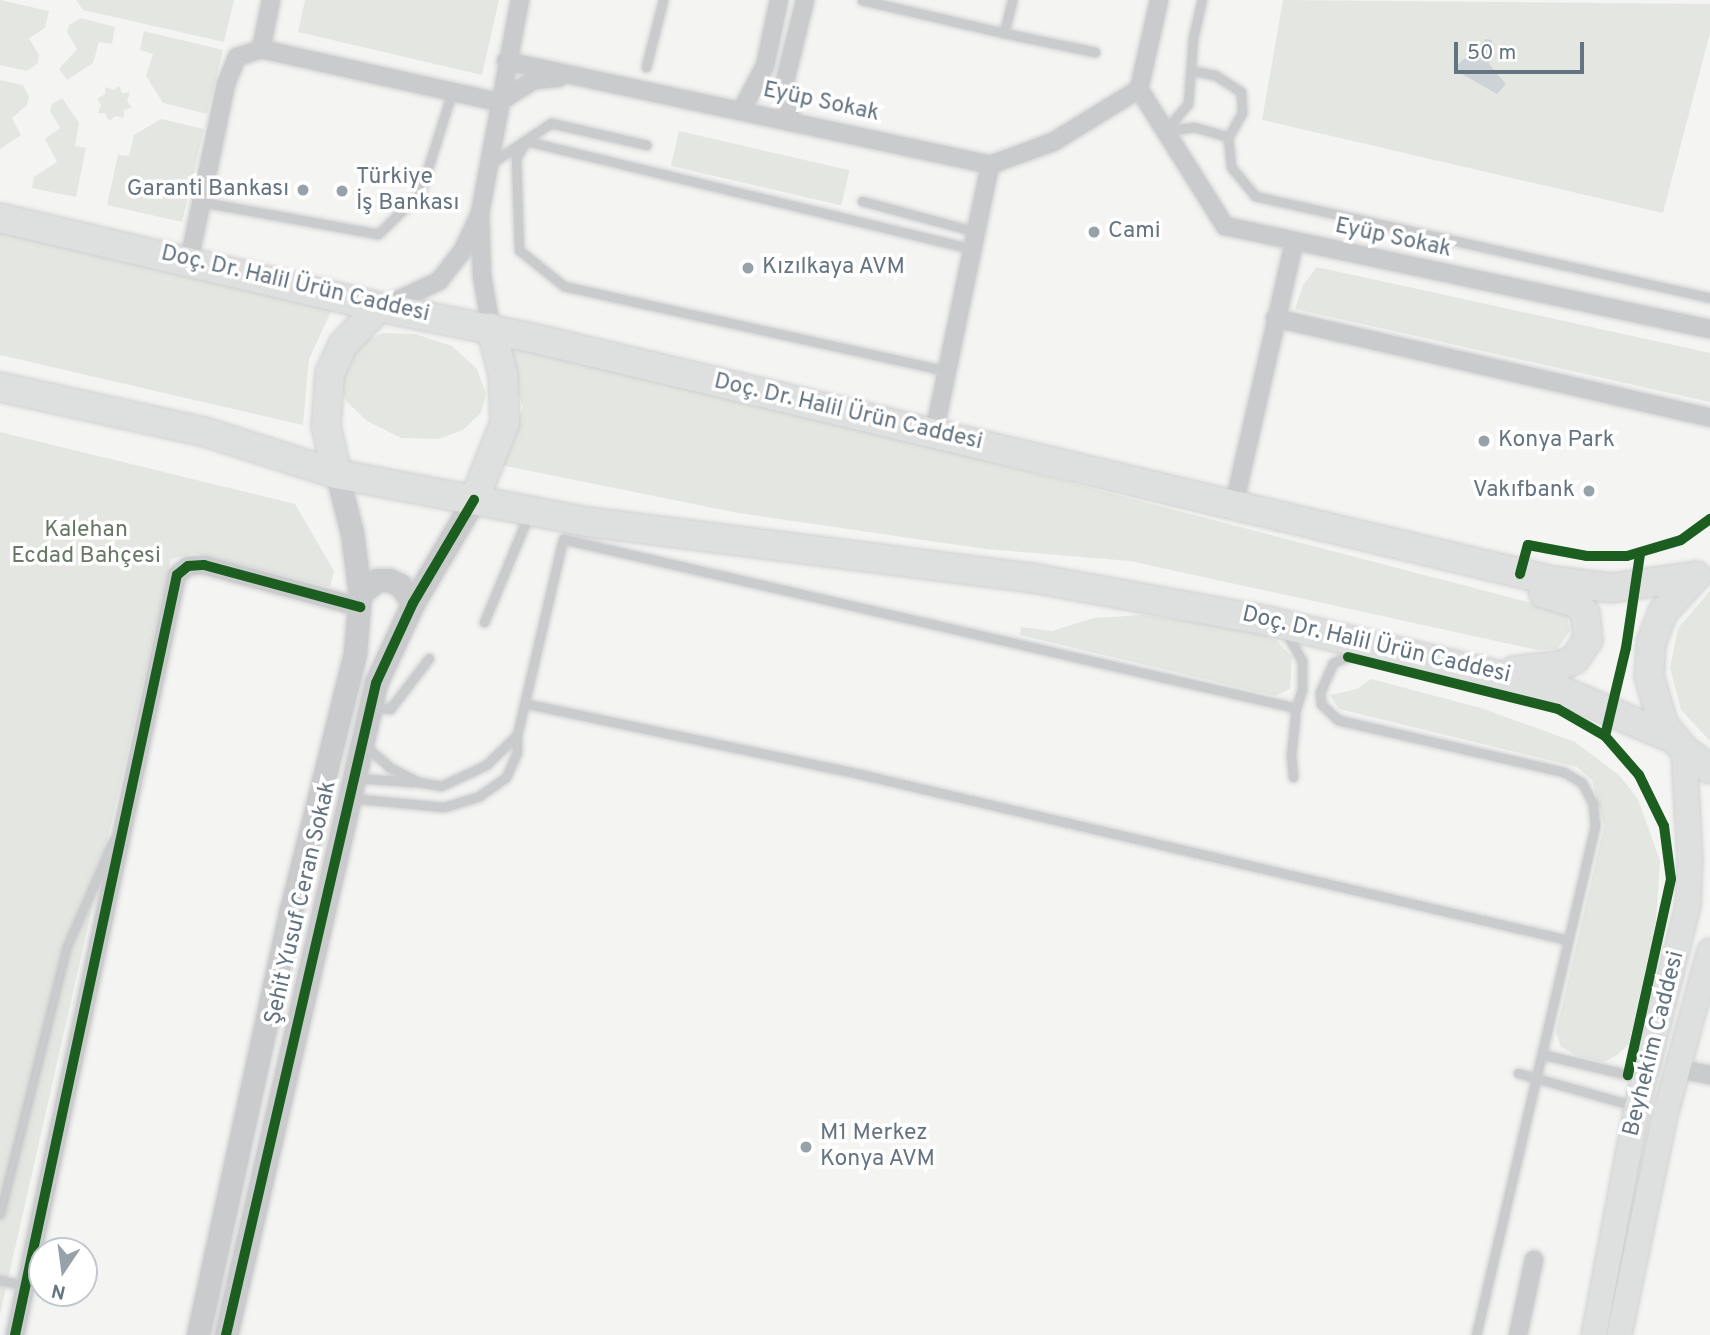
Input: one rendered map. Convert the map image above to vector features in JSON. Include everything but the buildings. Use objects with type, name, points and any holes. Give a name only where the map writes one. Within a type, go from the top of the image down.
[{"type":"main road","name":"Doç. Dr. Halil Ürün Caddesi","points":[[0,218],[379,307],[491,328],[1553,581],[1611,588],[1703,572]]},
{"type":"main road","points":[[337,474],[326,426],[330,373],[342,345],[379,307]]},
{"type":"main road","points":[[474,500],[505,423],[503,374],[491,328]]},
{"type":"main road","name":"Doç. Dr. Halil Ürün Caddesi","points":[[0,387],[205,432],[337,474],[530,511],[716,541],[1032,578],[1268,621],[1495,672],[1597,702],[1678,744],[1710,769]]},
{"type":"main road","points":[[1481,564],[1521,585],[1576,603],[1589,626],[1588,640],[1575,659],[1544,669],[1495,672]]},
{"type":"main road","points":[[1678,744],[1651,693],[1650,652],[1663,612],[1703,572]]},
{"type":"main road","name":"Beyhekim Caddesi","points":[[1594,1335],[1637,1107],[1688,905],[1689,836],[1678,744]]},
{"type":"main road","points":[[1689,836],[1710,820]]},
{"type":"main road","name":"Beyhekim Caddesi","points":[[1619,1335],[1664,1119],[1710,951]]},
{"type":"street","points":[[261,49],[271,0]]},
{"type":"street","points":[[491,328],[482,276],[480,213],[506,61],[520,0]]},
{"type":"street","points":[[741,111],[765,66],[779,0]]},
{"type":"street","points":[[791,122],[785,81],[805,0]]},
{"type":"street","points":[[934,433],[990,165],[1053,142],[1139,89],[1159,0]]},
{"type":"street","points":[[189,261],[237,57],[261,49],[499,102],[534,80],[576,76]]},
{"type":"street","name":"Eyüp Sokak","points":[[506,61],[990,165]]},
{"type":"street","name":"Eyüp Sokak","points":[[1139,89],[1225,226],[1294,244],[1710,329]]},
{"type":"street","points":[[379,307],[439,281],[463,250],[480,213]]},
{"type":"street","points":[[1234,505],[1294,244]]},
{"type":"street","points":[[1275,318],[1710,418]]},
{"type":"street","name":"Şehit Yusuf Ceran Sokak","points":[[198,1335],[291,910],[355,653],[360,600],[352,533],[337,474]]},
{"type":"street","name":"Şehit Yusuf Ceran Sokak","points":[[226,1335],[349,787],[370,706],[384,660],[413,603],[474,500]]},
{"type":"street","points":[[15,1335],[177,575],[188,566],[204,565],[360,600],[377,580],[389,580],[413,603]]},
{"type":"street","points":[[1679,1069],[1710,1075]]},
{"type":"street","points":[[1518,1335],[1534,1261]]},
{"type":"lane","points":[[646,67],[663,0]]},
{"type":"lane","points":[[862,0],[1095,52]]},
{"type":"lane","points":[[1004,33],[1012,0]]},
{"type":"lane","points":[[1166,131],[1188,104],[1194,71],[1193,38],[1202,0]]},
{"type":"lane","points":[[1194,71],[1215,75],[1241,92],[1242,113],[1228,137],[1231,167],[1255,196],[1710,298]]},
{"type":"lane","points":[[202,202],[378,234],[420,193],[452,92]]},
{"type":"lane","points":[[488,165],[551,123],[647,145]]},
{"type":"lane","points":[[1166,131],[1194,127],[1228,137]]},
{"type":"lane","points":[[526,141],[976,240]]},
{"type":"lane","points":[[526,141],[516,158],[519,250],[564,286],[947,371]]},
{"type":"lane","points":[[862,201],[976,240]]},
{"type":"lane","points":[[484,622],[530,511]]},
{"type":"lane","points":[[349,787],[444,807],[479,796],[506,777],[517,751],[517,735],[528,704],[563,539],[1296,709]]},
{"type":"lane","points":[[1268,621],[1291,636],[1302,661],[1302,689],[1296,709],[1290,756],[1293,777]]},
{"type":"lane","points":[[1371,646],[1334,663],[1320,692],[1321,704],[1338,720],[1564,772],[1582,783],[1593,804],[1595,826],[1545,1055],[1476,1335]]},
{"type":"lane","points":[[370,706],[390,709],[429,657]]},
{"type":"lane","points":[[528,704],[851,772],[1568,940]]},
{"type":"lane","points":[[349,787],[419,782],[441,786],[486,765],[517,735]]},
{"type":"lane","points":[[360,741],[388,767],[419,782]]},
{"type":"lane","points":[[0,1214],[67,946],[126,813]]},
{"type":"lane","points":[[1545,1055],[1644,1079]]},
{"type":"lane","points":[[1518,1073],[1637,1107]]},
{"type":"lane","points":[[0,1280],[25,1286]]},
{"type":"green space","points":[[0,0],[49,11],[45,28],[29,38],[39,55],[38,63],[27,71],[0,65]]},
{"type":"green space","points":[[76,0],[234,0],[224,42],[83,10]]},
{"type":"green space","points":[[305,0],[499,0],[482,75],[298,32]]},
{"type":"green space","points":[[1283,0],[1710,4],[1710,33],[1663,213],[1262,120]]},
{"type":"green space","points":[[81,18],[115,27],[112,44],[99,42],[93,63],[67,80],[59,69],[77,49],[67,32],[69,25]]},
{"type":"green space","points":[[144,31],[223,50],[207,114],[163,103],[146,76],[153,54],[140,50]]},
{"type":"green space","points":[[0,80],[23,85],[29,97],[27,105],[12,118],[21,135],[0,149]]},
{"type":"green space","points":[[119,86],[122,93],[130,93],[127,101],[132,108],[124,110],[124,118],[116,116],[109,121],[105,113],[98,113],[101,105],[97,99],[105,94],[105,87],[114,90]]},
{"type":"green space","points":[[62,98],[79,123],[75,146],[86,148],[76,197],[32,188],[34,177],[57,162],[45,139],[60,128],[50,111],[52,104]]},
{"type":"green space","points":[[161,119],[204,129],[182,222],[107,205],[118,155],[129,156],[134,135]]},
{"type":"green space","points":[[679,131],[850,170],[841,205],[671,166]]},
{"type":"green space","points":[[0,229],[333,307],[309,359],[303,425],[0,355]]},
{"type":"green space","points":[[1317,267],[1710,353],[1710,402],[1295,309],[1303,285]]},
{"type":"green space","points":[[383,333],[415,334],[452,346],[477,369],[486,394],[481,413],[463,430],[439,439],[401,438],[367,421],[347,402],[338,381],[359,343]]},
{"type":"green space","points":[[504,346],[841,423],[1566,612],[1570,631],[1557,649],[1538,650],[1130,561],[985,549],[738,513],[496,464],[523,408]]},
{"type":"green space","name":"Kalehan Ecdad Bahçesi","points":[[0,432],[295,504],[334,571],[330,587],[194,553],[171,559],[0,1315]]},
{"type":"green space","points":[[1710,591],[1710,741],[1681,710],[1670,668],[1678,628]]},
{"type":"green space","points":[[1142,615],[1253,631],[1276,640],[1292,657],[1290,689],[1275,696],[1020,635],[1021,627],[1052,631],[1094,618]]},
{"type":"green space","points":[[1371,679],[1481,708],[1575,742],[1619,775],[1638,799],[1660,861],[1656,922],[1629,1044],[1617,1055],[1604,1062],[1578,1056],[1561,1047],[1556,1032],[1604,826],[1592,780],[1577,767],[1339,709],[1330,695],[1357,689]]},
{"type":"shaded area","points":[[1486,39],[1492,40],[1489,64],[1506,84],[1497,94],[1453,69]]},
{"type":"cycle path","points":[[226,1335],[376,683],[413,603],[474,500]]},
{"type":"cycle path","points":[[1520,574],[1528,545],[1587,556],[1627,556],[1681,540],[1710,519]]},
{"type":"cycle path","points":[[1605,736],[1626,648],[1640,554]]},
{"type":"cycle path","points":[[15,1335],[177,575],[188,566],[204,565],[360,607]]},
{"type":"cycle path","points":[[1348,657],[1558,709],[1605,736],[1639,775],[1664,826],[1671,879],[1628,1075]]},
{"type":"place","name":"Garanti Bankası","points":[[303,190]]},
{"type":"place","name":"Türkiye İş Bankası","points":[[342,191]]},
{"type":"place","name":"Cami","points":[[1094,232]]},
{"type":"place","name":"Kızılkaya AVM","points":[[748,268]]},
{"type":"place","name":"Konya Park","points":[[1484,441]]},
{"type":"place","name":"Vakıfbank","points":[[1589,491]]},
{"type":"place","name":"M1 Merkez Konya AVM","points":[[806,1147]]}]
